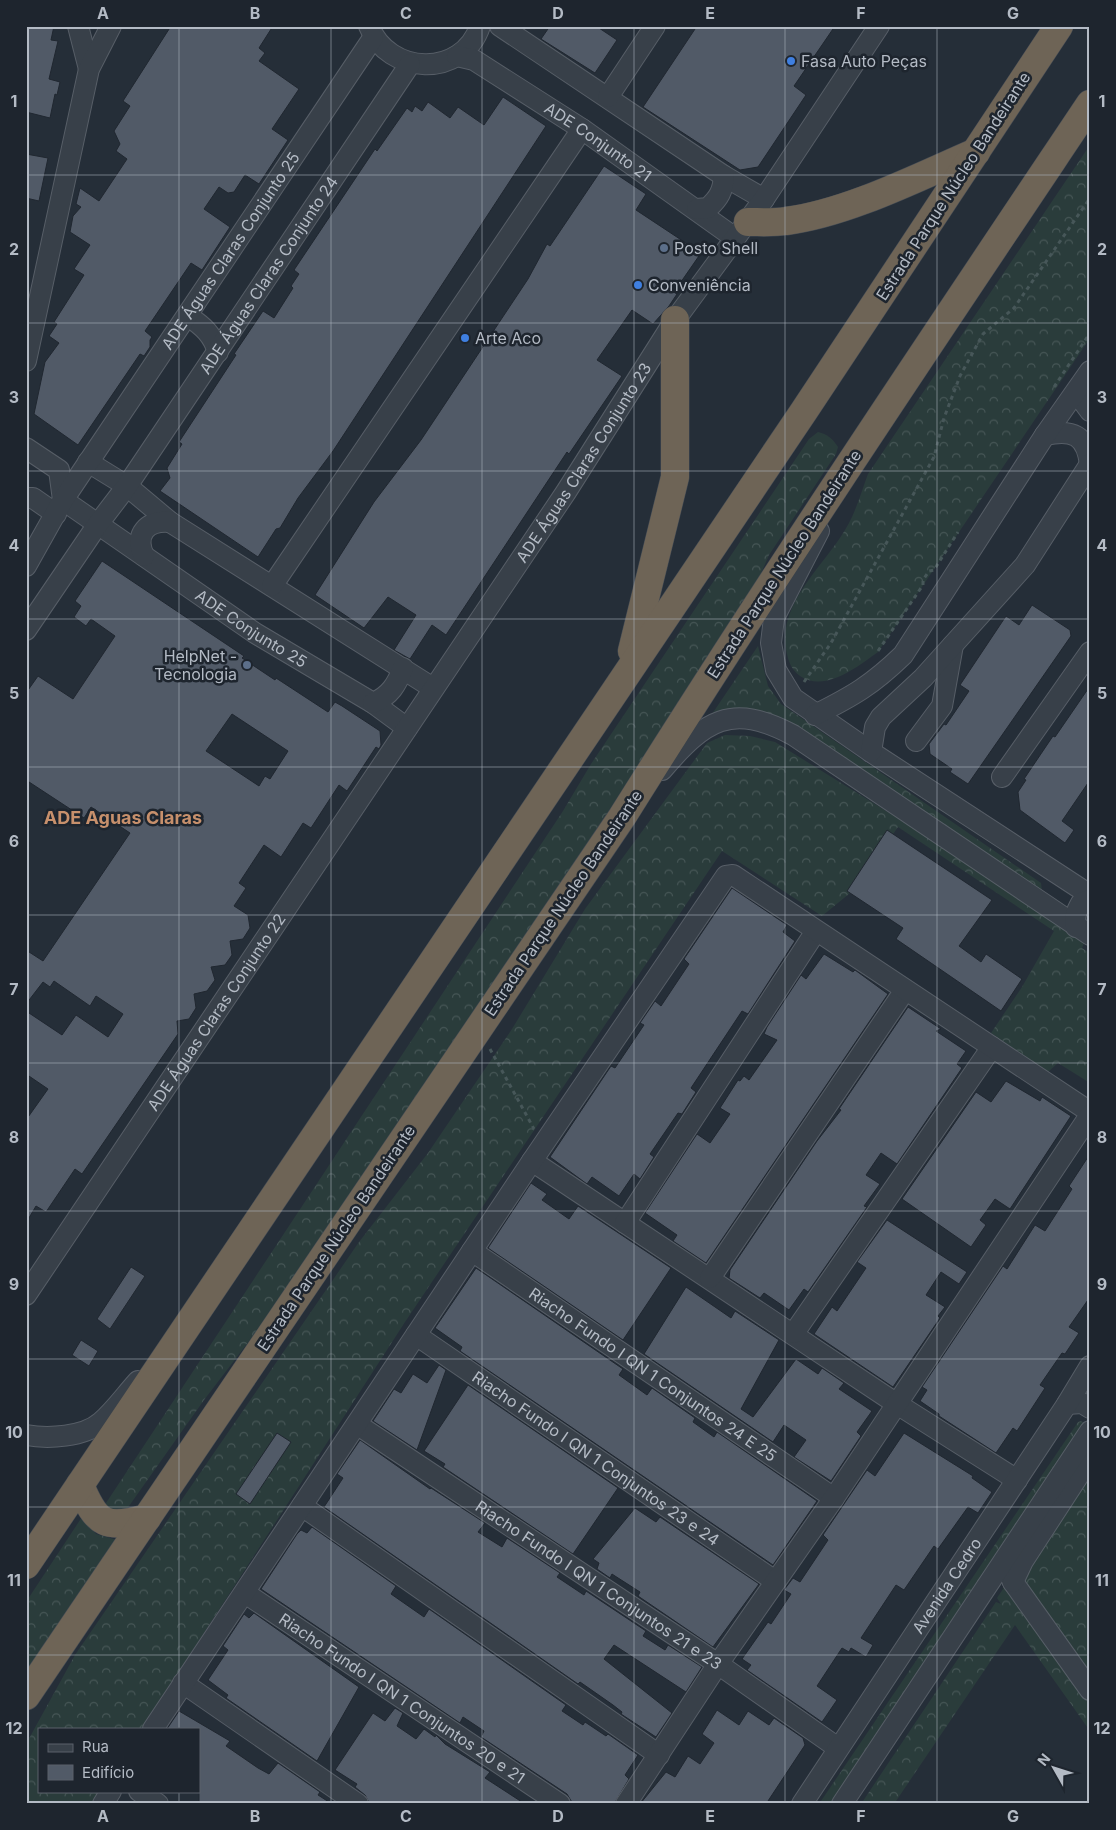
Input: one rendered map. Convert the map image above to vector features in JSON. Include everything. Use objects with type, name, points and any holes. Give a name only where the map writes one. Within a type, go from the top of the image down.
[{"type":"highway","name":"Estrada Parque Núcleo Bandeirante","points":[[26,1564],[187,1328],[798,419],[1058,26]]},
{"type":"highway","name":"Estrada Parque Núcleo Bandeirante","points":[[26,1696],[622,817],[841,476],[1090,104]]},
{"type":"highway","points":[[742,230],[828,212],[900,185],[976,152]]},
{"type":"highway","points":[[627,671],[675,477],[675,320]]},
{"type":"highway","points":[[80,1485],[87,1502],[97,1515],[109,1524],[123,1524],[147,1518]]},
{"type":"street","points":[[78,26],[89,69]]},
{"type":"street","points":[[26,361],[89,69],[111,26]]},
{"type":"street","points":[[371,32],[383,50],[396,58],[410,64],[426,65],[442,62],[457,56],[469,45],[480,26]]},
{"type":"street","points":[[500,26],[724,176],[764,200]]},
{"type":"street","points":[[608,98],[655,26]]},
{"type":"street","name":"ADE Águas Claras Conjunto 23","points":[[407,728],[566,492],[675,320],[764,200],[879,26]]},
{"type":"street","name":"ADE Águas Claras Conjunto 25","points":[[26,566],[59,507],[88,462],[188,316],[371,32]]},
{"type":"street","name":"ADE Conjunto 21","points":[[457,56],[474,60],[582,129],[697,209],[742,230]]},
{"type":"street","name":"ADE Águas Claras Conjunto 24","points":[[98,524],[127,486],[218,352],[410,64]]},
{"type":"street","points":[[272,586],[582,129]]},
{"type":"street","points":[[697,209],[708,208],[715,201],[723,190],[724,176]]},
{"type":"street","points":[[188,316],[206,330],[215,341],[218,352]]},
{"type":"street","points":[[815,715],[855,696],[879,678],[903,655],[1046,435],[1090,371]]},
{"type":"street","points":[[1076,392],[1090,411]]},
{"type":"street","points":[[871,752],[875,727],[881,717],[923,678],[1025,565],[1090,464],[1086,445],[1076,436],[1063,431],[1046,435]]},
{"type":"street","points":[[26,448],[59,470],[88,462],[127,486],[170,522],[433,688]]},
{"type":"street","points":[[59,470],[59,507]]},
{"type":"street","points":[[841,476],[826,518],[774,618],[771,644],[776,670],[793,698],[815,715],[1090,895]]},
{"type":"street","name":"ADE Conjunto 25","points":[[26,498],[33,498],[59,507],[98,524],[255,633],[373,703],[407,728]]},
{"type":"street","points":[[144,556],[139,546],[141,536],[149,526],[158,521],[170,522]]},
{"type":"street","points":[[26,630],[98,524]]},
{"type":"street","points":[[916,741],[942,706],[953,645]]},
{"type":"street","points":[[1002,777],[1090,652]]},
{"type":"street","points":[[903,655],[923,678]]},
{"type":"street","points":[[373,703],[382,699],[392,689],[403,668]]},
{"type":"street","points":[[622,817],[674,757],[701,732],[726,720],[752,718],[772,724],[793,735],[1083,931]]},
{"type":"street","name":"ADE Águas Claras Conjunto 22","points":[[26,1295],[407,728]]},
{"type":"street","points":[[1038,900],[1049,899],[1057,888],[1058,880],[1051,870]]},
{"type":"street","points":[[154,1728],[543,1144],[726,876],[733,876],[1090,1113],[834,1498],[718,1664],[626,1804]]},
{"type":"street","points":[[1083,931],[1076,911],[1081,903],[1090,900]]},
{"type":"street","points":[[625,1223],[816,931]]},
{"type":"street","points":[[710,1278],[905,990]]},
{"type":"street","points":[[794,1333],[992,1047]]},
{"type":"street","points":[[532,1161],[794,1333],[897,1404],[1016,1480]]},
{"type":"street","name":"Riacho Fundo I QN 1 Conjuntos 24 E 25","points":[[472,1251],[834,1498]]},
{"type":"street","points":[[26,1435],[45,1438],[73,1434],[100,1423],[187,1328]]},
{"type":"street","name":"Riacho Fundo I QN 1 Conjuntos 23 e 24","points":[[416,1335],[775,1581]]},
{"type":"street","name":"Avenida Cedro","points":[[802,1804],[1090,1367]]},
{"type":"street","points":[[1067,1404],[1082,1403],[1090,1408]]},
{"type":"street","name":"Riacho Fundo I QN 1 Conjuntos 21 e 23","points":[[358,1424],[718,1664],[838,1748]]},
{"type":"street","points":[[842,1804],[1090,1430]]},
{"type":"street","points":[[1013,1582],[1023,1561],[1090,1458]]},
{"type":"street","points":[[302,1506],[659,1755]]},
{"type":"street","points":[[1004,1561],[1007,1572],[1013,1582],[1090,1690]]},
{"type":"street","points":[[989,1585],[1000,1581],[1013,1582]]},
{"type":"street","name":"Riacho Fundo I QN 1 Conjuntos 20 e 21","points":[[245,1593],[560,1804]]},
{"type":"street","points":[[183,1683],[358,1804]]},
{"type":"street","points":[[103,1804],[110,1792]]},
{"type":"street","points":[[140,1792],[158,1804]]},
{"type":"path","points":[[793,698],[830,643],[934,457],[944,418],[960,376],[983,334],[1014,308],[1090,198]]},
{"type":"path","points":[[1051,391],[1090,333]]},
{"type":"path","points":[[876,655],[923,585],[923,580],[929,571],[934,570],[963,524]]},
{"type":"path","points":[[479,1028],[518,1104],[543,1144]]},
{"type":"green space","points":[[1090,145],[1090,338],[878,652],[851,671],[830,680],[820,682],[800,676],[793,669],[789,660],[785,635],[796,601],[805,585],[840,539],[857,505],[868,474]]},
{"type":"green space","points":[[818,432],[834,442],[838,447],[836,454],[769,555],[748,603],[288,1290],[204,1400],[129,1506],[124,1512],[108,1511],[106,1503],[563,811],[591,764],[809,439]]},
{"type":"green space","points":[[758,646],[768,686],[781,704],[1041,883],[1042,891],[811,741],[710,717]]},
{"type":"green space","points":[[725,735],[750,736],[775,742],[933,840],[1085,941],[1082,948],[1090,953],[1090,1083],[1058,1063],[1048,1072],[991,1033],[1022,987],[1054,931],[898,827],[855,889],[822,916],[722,851],[405,1322],[143,1728],[38,1728],[38,1792],[101,1792],[93,1804],[26,1804],[26,1744],[75,1655],[359,1242],[428,1153],[512,1029],[585,909],[707,743]]},
{"type":"green space","points":[[1081,1421],[1086,1425],[831,1804],[819,1804],[1078,1422]]},
{"type":"green space","points":[[1090,1458],[1090,1731],[1015,1625],[894,1804],[861,1804],[996,1602],[1001,1604],[997,1598]]},
{"type":"green space","points":[[82,1517],[96,1534],[117,1540],[26,1676],[26,1602]]},
{"type":"building","points":[[26,26],[54,26],[51,40],[58,41],[49,79],[60,82],[57,95],[55,94],[50,118],[26,112]]},
{"type":"building","points":[[171,26],[273,26],[259,48],[265,53],[259,61],[299,89],[272,129],[288,140],[259,184],[245,175],[234,192],[228,193],[219,187],[204,209],[230,227],[202,270],[191,263],[145,331],[152,337],[150,347],[144,356],[140,354],[78,445],[34,414],[45,362],[59,343],[49,336],[57,324],[54,322],[84,275],[74,269],[90,245],[70,232],[73,216],[81,207],[76,204],[80,188],[99,201],[127,159],[116,151],[120,144],[114,131],[130,106],[123,101]]},
{"type":"building","points":[[550,26],[596,26],[617,40],[595,73],[541,39]]},
{"type":"building","points":[[697,26],[835,26],[794,86],[806,95],[758,167],[740,170],[643,107]]},
{"type":"building","points":[[503,97],[546,126],[333,451],[258,557],[160,491],[170,478],[167,468],[182,444],[179,442],[236,355],[234,354],[263,311],[274,318],[293,288],[291,286],[299,274],[294,270],[375,149],[377,151],[407,108],[412,112],[415,106],[422,111],[428,102],[450,118],[458,107],[484,125]]},
{"type":"building","points":[[26,154],[48,158],[39,201],[26,198]]},
{"type":"building","points":[[604,166],[646,194],[636,210],[701,253],[674,292],[677,294],[669,306],[653,324],[632,310],[597,360],[622,376],[569,454],[567,452],[446,635],[432,625],[410,659],[394,650],[416,615],[388,597],[364,628],[315,595],[374,502],[421,440],[528,279],[547,244],[550,246]]},
{"type":"building","points":[[102,561],[244,656],[242,658],[275,680],[276,678],[328,712],[335,702],[380,731],[381,745],[379,749],[376,747],[347,791],[339,785],[311,828],[303,823],[281,857],[264,845],[239,883],[246,888],[234,906],[248,915],[250,928],[243,939],[230,941],[232,955],[225,965],[211,967],[215,980],[207,991],[194,994],[196,1008],[189,1019],[177,1021],[178,1034],[82,1174],[75,1169],[46,1212],[36,1206],[26,1223],[26,1120],[48,1089],[26,1074],[26,1011],[62,1035],[76,1015],[108,1037],[123,1014],[96,996],[90,1006],[54,981],[50,987],[43,982],[26,1004],[26,950],[43,961],[130,833],[91,807],[84,818],[26,780],[26,693],[38,676],[73,699],[115,636],[91,619],[86,626],[74,617],[81,606],[75,601]],"holes":[[[232,714],[288,751],[270,779],[265,776],[259,786],[206,751]]]},
{"type":"building","points":[[1032,605],[1070,630],[1071,636],[968,784],[950,772],[952,769],[930,754],[929,744],[944,724],[946,725],[969,691],[960,685],[1006,616],[1019,625]]},
{"type":"building","points":[[1090,686],[1090,780],[1062,821],[1074,830],[1065,843],[1020,810],[1018,792],[1026,780],[1024,779],[1053,736],[1055,737]]},
{"type":"building","points":[[887,830],[992,900],[959,946],[981,962],[986,954],[1022,979],[1001,1011],[896,939],[903,928],[847,891]]},
{"type":"building","points":[[732,888],[787,925],[783,932],[795,941],[748,1014],[742,1011],[691,1088],[696,1092],[682,1114],[678,1113],[650,1154],[654,1157],[640,1179],[634,1174],[619,1196],[592,1177],[587,1184],[550,1157],[611,1066],[615,1068],[644,1025],[640,1023],[655,1001],[661,1006],[689,964],[684,959]]},
{"type":"building","points":[[824,954],[853,972],[855,970],[888,994],[706,1263],[673,1241],[677,1235],[645,1213],[697,1134],[710,1143],[730,1114],[720,1108],[738,1080],[740,1081],[744,1076],[749,1080],[777,1040],[764,1034],[767,1027],[801,975],[806,979]]},
{"type":"building","points":[[908,1007],[941,1029],[936,1031],[966,1051],[957,1064],[962,1068],[897,1164],[881,1153],[866,1175],[880,1184],[864,1206],[867,1207],[808,1292],[804,1289],[789,1310],[764,1293],[760,1298],[729,1278],[730,1270],[817,1141],[841,1110],[839,1109]]},
{"type":"building","points":[[1006,1081],[1040,1101],[1042,1097],[1071,1116],[1010,1209],[995,1199],[980,1220],[986,1225],[971,1247],[902,1199],[976,1092],[991,1102]]},
{"type":"building","points":[[1090,1154],[1090,1297],[1069,1327],[1079,1333],[1065,1354],[1062,1353],[1040,1385],[1045,1388],[1017,1431],[1013,1428],[996,1453],[939,1416],[939,1414],[920,1401],[927,1390],[922,1387],[1003,1266],[1007,1269],[1035,1225],[1045,1231],[1072,1189],[1069,1186]]},
{"type":"building","points":[[531,1183],[547,1194],[542,1200],[569,1219],[578,1206],[671,1268],[623,1340],[488,1248]]},
{"type":"building","points":[[887,1220],[967,1272],[959,1284],[941,1272],[926,1295],[945,1307],[938,1316],[940,1318],[893,1387],[814,1334],[832,1307],[837,1311],[866,1268],[857,1262]]},
{"type":"building","points":[[131,1267],[145,1276],[110,1329],[97,1319]]},
{"type":"building","points":[[476,1268],[623,1369],[619,1375],[647,1395],[652,1388],[695,1418],[693,1422],[714,1437],[717,1432],[817,1501],[773,1565],[460,1351],[462,1347],[435,1328]]},
{"type":"building","points":[[686,1287],[731,1318],[735,1311],[779,1340],[741,1409],[753,1417],[796,1359],[818,1374],[822,1368],[844,1383],[839,1389],[872,1411],[857,1432],[861,1436],[831,1481],[794,1457],[806,1440],[784,1425],[773,1442],[644,1354]]},
{"type":"building","points":[[81,1340],[98,1351],[89,1366],[72,1355]]},
{"type":"building","points":[[439,1365],[446,1370],[417,1450],[373,1421],[394,1389],[401,1393],[413,1374],[427,1383]]},
{"type":"building","points":[[468,1385],[618,1488],[573,1554],[443,1467],[445,1464],[424,1451]]},
{"type":"building","points":[[277,1433],[291,1442],[250,1504],[236,1494]]},
{"type":"building","points":[[904,1433],[973,1476],[972,1478],[992,1492],[978,1513],[968,1507],[938,1549],[934,1546],[904,1590],[896,1585],[861,1638],[873,1645],[866,1657],[851,1648],[849,1652],[842,1648],[817,1686],[837,1700],[822,1722],[747,1670],[751,1665],[742,1659],[768,1622],[771,1624],[791,1594],[784,1590],[793,1578],[800,1582],[828,1540],[823,1535],[867,1470],[875,1476]]},
{"type":"building","points":[[360,1440],[430,1489],[485,1523],[478,1532],[502,1547],[507,1538],[560,1573],[557,1577],[584,1595],[586,1591],[646,1631],[643,1636],[665,1650],[668,1645],[702,1667],[686,1692],[614,1645],[604,1659],[672,1713],[656,1737],[621,1714],[622,1712],[580,1682],[578,1684],[324,1507],[343,1478],[337,1474]]},
{"type":"building","points":[[635,1508],[656,1522],[660,1517],[759,1584],[713,1647],[638,1596],[640,1592],[612,1574],[610,1578],[597,1569],[599,1563],[593,1559]]},
{"type":"building","points":[[312,1527],[396,1586],[391,1594],[424,1617],[429,1609],[566,1705],[562,1711],[583,1725],[585,1722],[606,1736],[608,1734],[638,1755],[625,1775],[629,1779],[614,1804],[573,1804],[567,1794],[481,1737],[484,1731],[463,1717],[460,1723],[261,1589],[297,1534],[301,1530],[307,1533]]},
{"type":"building","points":[[254,1613],[359,1687],[317,1761],[226,1698],[228,1695],[208,1680],[228,1650],[223,1646],[244,1614],[249,1618]]},
{"type":"building","points":[[395,1708],[403,1713],[397,1726],[416,1739],[424,1729],[435,1737],[436,1735],[445,1744],[490,1772],[485,1778],[525,1804],[370,1804],[365,1795],[355,1787],[357,1784],[335,1770],[373,1713],[385,1721]]},
{"type":"building","points":[[717,1710],[739,1725],[748,1711],[769,1725],[774,1718],[803,1738],[805,1745],[766,1804],[640,1804],[666,1772],[675,1777],[688,1756],[700,1764],[714,1743],[702,1734]]},
{"type":"building","points":[[179,1711],[230,1741],[226,1746],[258,1768],[269,1774],[278,1763],[320,1792],[318,1795],[332,1804],[199,1804],[200,1728],[168,1728]]},
{"type":"place","name":"Fasa Auto Peças","points":[[791,61]]},
{"type":"place","name":"Posto Shell","points":[[664,248]]},
{"type":"place","name":"Conveniência","points":[[638,285]]},
{"type":"place","name":"Arte Aco","points":[[465,338]]},
{"type":"place","name":"HelpNet - Tecnologia","points":[[247,665]]},
{"type":"district","name":"ADE Aguas Claras","points":[[123,817]]}]
